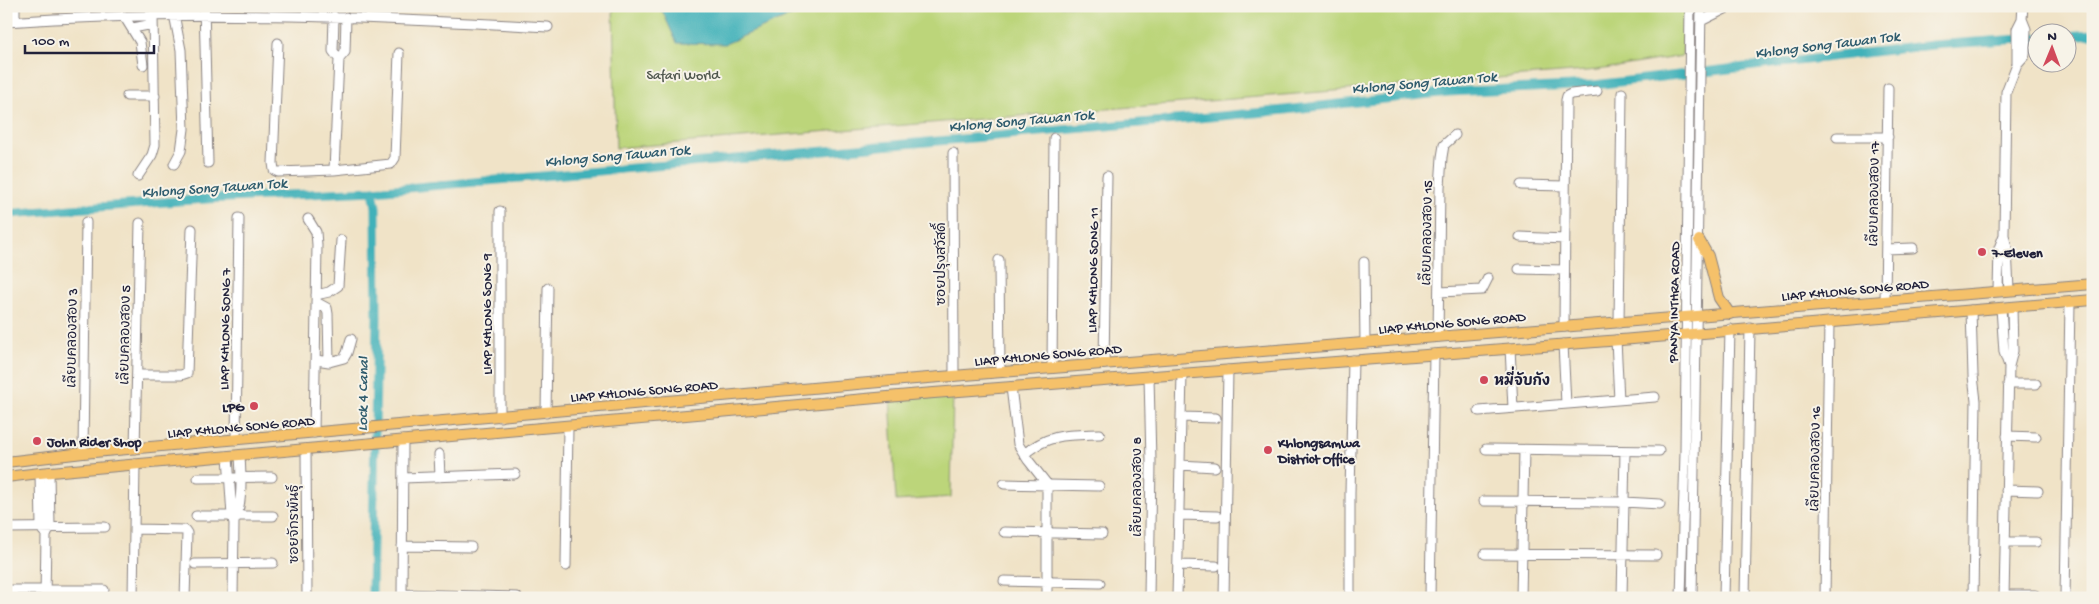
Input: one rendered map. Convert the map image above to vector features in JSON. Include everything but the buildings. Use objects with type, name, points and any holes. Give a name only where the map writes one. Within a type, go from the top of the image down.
[{"type":"main road","points":[[1699,240],[1708,256],[1719,298],[1730,314]]},
{"type":"main road","name":"LIAP KHLONG SONG ROAD","points":[[6,462],[1000,372],[2093,284]]},
{"type":"main road","name":"LIAP KHLONG SONG ROAD","points":[[6,477],[1011,387],[1616,340],[2093,300]]},
{"type":"main road","points":[[1410,339],[1411,356]]},
{"type":"main road","points":[[30,459],[40,473]]},
{"type":"street","points":[[15,6],[11,21],[174,14],[188,10],[318,11],[340,17],[548,28]]},
{"type":"street","points":[[334,170],[339,59],[345,52],[340,17],[341,6]]},
{"type":"street","name":"PANYA INTHRA ROAD","points":[[1681,598],[1690,6]]},
{"type":"street","name":"PANYA INTHRA ROAD","points":[[1692,598],[1698,317],[1701,6]]},
{"type":"street","points":[[1701,21],[1711,18],[1719,9],[1731,6]]},
{"type":"street","points":[[2003,291],[1999,248],[2004,235],[2006,92],[2020,54],[2023,6]]},
{"type":"street","points":[[204,10],[208,164]]},
{"type":"street","points":[[133,28],[152,14]]},
{"type":"street","points":[[138,176],[152,155],[155,145],[152,14]]},
{"type":"street","points":[[174,14],[181,50],[184,129],[181,151],[174,164]]},
{"type":"street","points":[[124,16],[140,42],[143,66]]},
{"type":"street","points":[[278,43],[273,163],[274,170],[278,172],[334,170],[388,165],[394,160],[399,54]]},
{"type":"street","points":[[1689,69],[1700,69]]},
{"type":"street","name":"เลียบคลองสอง 17","points":[[1885,300],[1888,88]]},
{"type":"street","points":[[1564,327],[1567,96],[1597,91]]},
{"type":"street","points":[[1620,322],[1622,93]]},
{"type":"street","points":[[127,96],[155,96]]},
{"type":"street","name":"เลียบคลองสอง 15","points":[[1438,337],[1442,157],[1444,145],[1455,135]]},
{"type":"street","points":[[1837,137],[1888,137]]},
{"type":"street","points":[[1052,368],[1054,138]]},
{"type":"street","name":"ซอยปรุงสวัสดิ์","points":[[953,153],[954,376]]},
{"type":"street","name":"LIAP KHLONG SONG 11","points":[[1104,364],[1107,176]]},
{"type":"street","points":[[1521,185],[1565,186]]},
{"type":"street","name":"LIAP KHLONG SONG 9","points":[[500,211],[500,417]]},
{"type":"street","name":"LIAP KHLONG SONG 7","points":[[236,440],[239,218]]},
{"type":"street","points":[[308,219],[316,232],[314,433]]},
{"type":"street","name":"เลียบคลองสอง 3","points":[[83,454],[86,222]]},
{"type":"street","name":"เลียบคลองสอง 5","points":[[135,449],[140,223]]},
{"type":"street","points":[[137,375],[181,375],[188,373],[192,229]]},
{"type":"street","points":[[1520,237],[1564,238]]},
{"type":"street","points":[[316,298],[338,286],[341,240]]},
{"type":"street","points":[[1886,249],[1913,248]]},
{"type":"street","points":[[999,260],[1000,372]]},
{"type":"street","points":[[1364,262],[1365,343]]},
{"type":"street","points":[[1519,269],[1564,270]]},
{"type":"street","points":[[1439,292],[1482,290],[1488,278]]},
{"type":"street","points":[[546,413],[548,288]]},
{"type":"street","points":[[316,298],[327,308],[329,362]]},
{"type":"street","points":[[2065,598],[2070,302]]},
{"type":"street","points":[[2007,307],[2014,351],[2009,366],[2008,384],[2004,596],[2035,595]]},
{"type":"street","points":[[1971,310],[1973,376],[1976,401],[1973,598]]},
{"type":"street","name":"เลียบคลองสอง 16","points":[[1825,598],[1830,322]]},
{"type":"street","points":[[1745,598],[1750,328]]},
{"type":"street","points":[[1724,598],[1730,329]]},
{"type":"street","points":[[316,360],[329,362],[344,358],[351,340]]},
{"type":"street","points":[[1616,340],[1619,400]]},
{"type":"street","points":[[1563,344],[1566,404]]},
{"type":"street","points":[[1510,348],[1513,408]]},
{"type":"street","points":[[1430,598],[1434,354]]},
{"type":"street","points":[[1350,598],[1353,360]]},
{"type":"street","points":[[1224,598],[1228,370]]},
{"type":"street","points":[[1177,598],[1182,373]]},
{"type":"street","name":"เลียบคลองสอง 8","points":[[1149,376],[1151,462],[1149,598]]},
{"type":"street","points":[[2008,384],[2036,384]]},
{"type":"street","points":[[1011,387],[1018,444],[1047,484],[1047,598]]},
{"type":"street","points":[[1479,411],[1655,397]]},
{"type":"street","points":[[1182,417],[1216,418]]},
{"type":"street","points":[[566,566],[568,426]]},
{"type":"street","points":[[1024,454],[1046,439],[1058,435],[1100,434]]},
{"type":"street","points":[[2007,436],[2036,437]]},
{"type":"street","points":[[403,440],[402,596],[517,597]]},
{"type":"street","points":[[1486,448],[1659,451]]},
{"type":"street","name":"ซอยจักรพันธุ์","points":[[306,449],[307,598]]},
{"type":"street","points":[[1521,598],[1524,450]]},
{"type":"street","points":[[1622,598],[1625,451]]},
{"type":"street","points":[[439,454],[440,477]]},
{"type":"street","points":[[233,598],[235,518],[241,477],[240,455]]},
{"type":"street","points":[[228,456],[235,518]]},
{"type":"street","points":[[133,598],[135,464]]},
{"type":"street","points":[[1180,465],[1215,467]]},
{"type":"street","points":[[40,473],[46,527],[45,594]]},
{"type":"street","points":[[403,478],[515,474]]},
{"type":"street","points":[[198,478],[272,477]]},
{"type":"street","points":[[1004,484],[1100,486]]},
{"type":"street","points":[[2006,490],[2038,491]]},
{"type":"street","points":[[1484,501],[1660,504]]},
{"type":"street","points":[[1179,515],[1217,516]]},
{"type":"street","points":[[196,516],[235,518],[273,516]]},
{"type":"street","points":[[6,528],[105,526]]},
{"type":"street","points":[[134,529],[185,530],[187,533],[185,598]]},
{"type":"street","points":[[1004,532],[1102,534]]},
{"type":"street","points":[[2005,542],[2036,542]]},
{"type":"street","points":[[402,546],[471,547]]},
{"type":"street","points":[[1485,554],[1656,555]]},
{"type":"street","points":[[195,564],[273,563]]},
{"type":"street","points":[[1178,565],[1216,566]]},
{"type":"street","points":[[1004,581],[1100,583]]},
{"type":"street","points":[[6,590],[45,594],[104,590]]},
{"type":"green space","name":"Safari World","points":[[613,6],[1685,6],[1682,56],[1598,70],[616,148]]},
{"type":"green space","points":[[953,391],[951,497],[896,501],[890,397]]},
{"type":"water","points":[[660,6],[813,6],[725,44],[677,43]]},
{"type":"waterway","name":"Khlong Song Tawan Tok","points":[[2076,35],[2093,34]]},
{"type":"waterway","name":"Khlong Song Tawan Tok","points":[[6,214],[205,199],[373,191],[1266,112],[1448,92],[1594,85],[1932,45],[2026,39]]},
{"type":"waterway","name":"Lock 4 Canal","points":[[372,598],[377,317],[376,207],[373,191]]},
{"type":"place","name":"7-Eleven","points":[[1982,252]]},
{"type":"place","name":"หมี่จับกัง","points":[[1484,380]]},
{"type":"place","name":"LPG","points":[[254,406]]},
{"type":"place","name":"John Rider Shop","points":[[37,441]]},
{"type":"place","name":"Khlongsamwa District Office","points":[[1268,450]]}]
